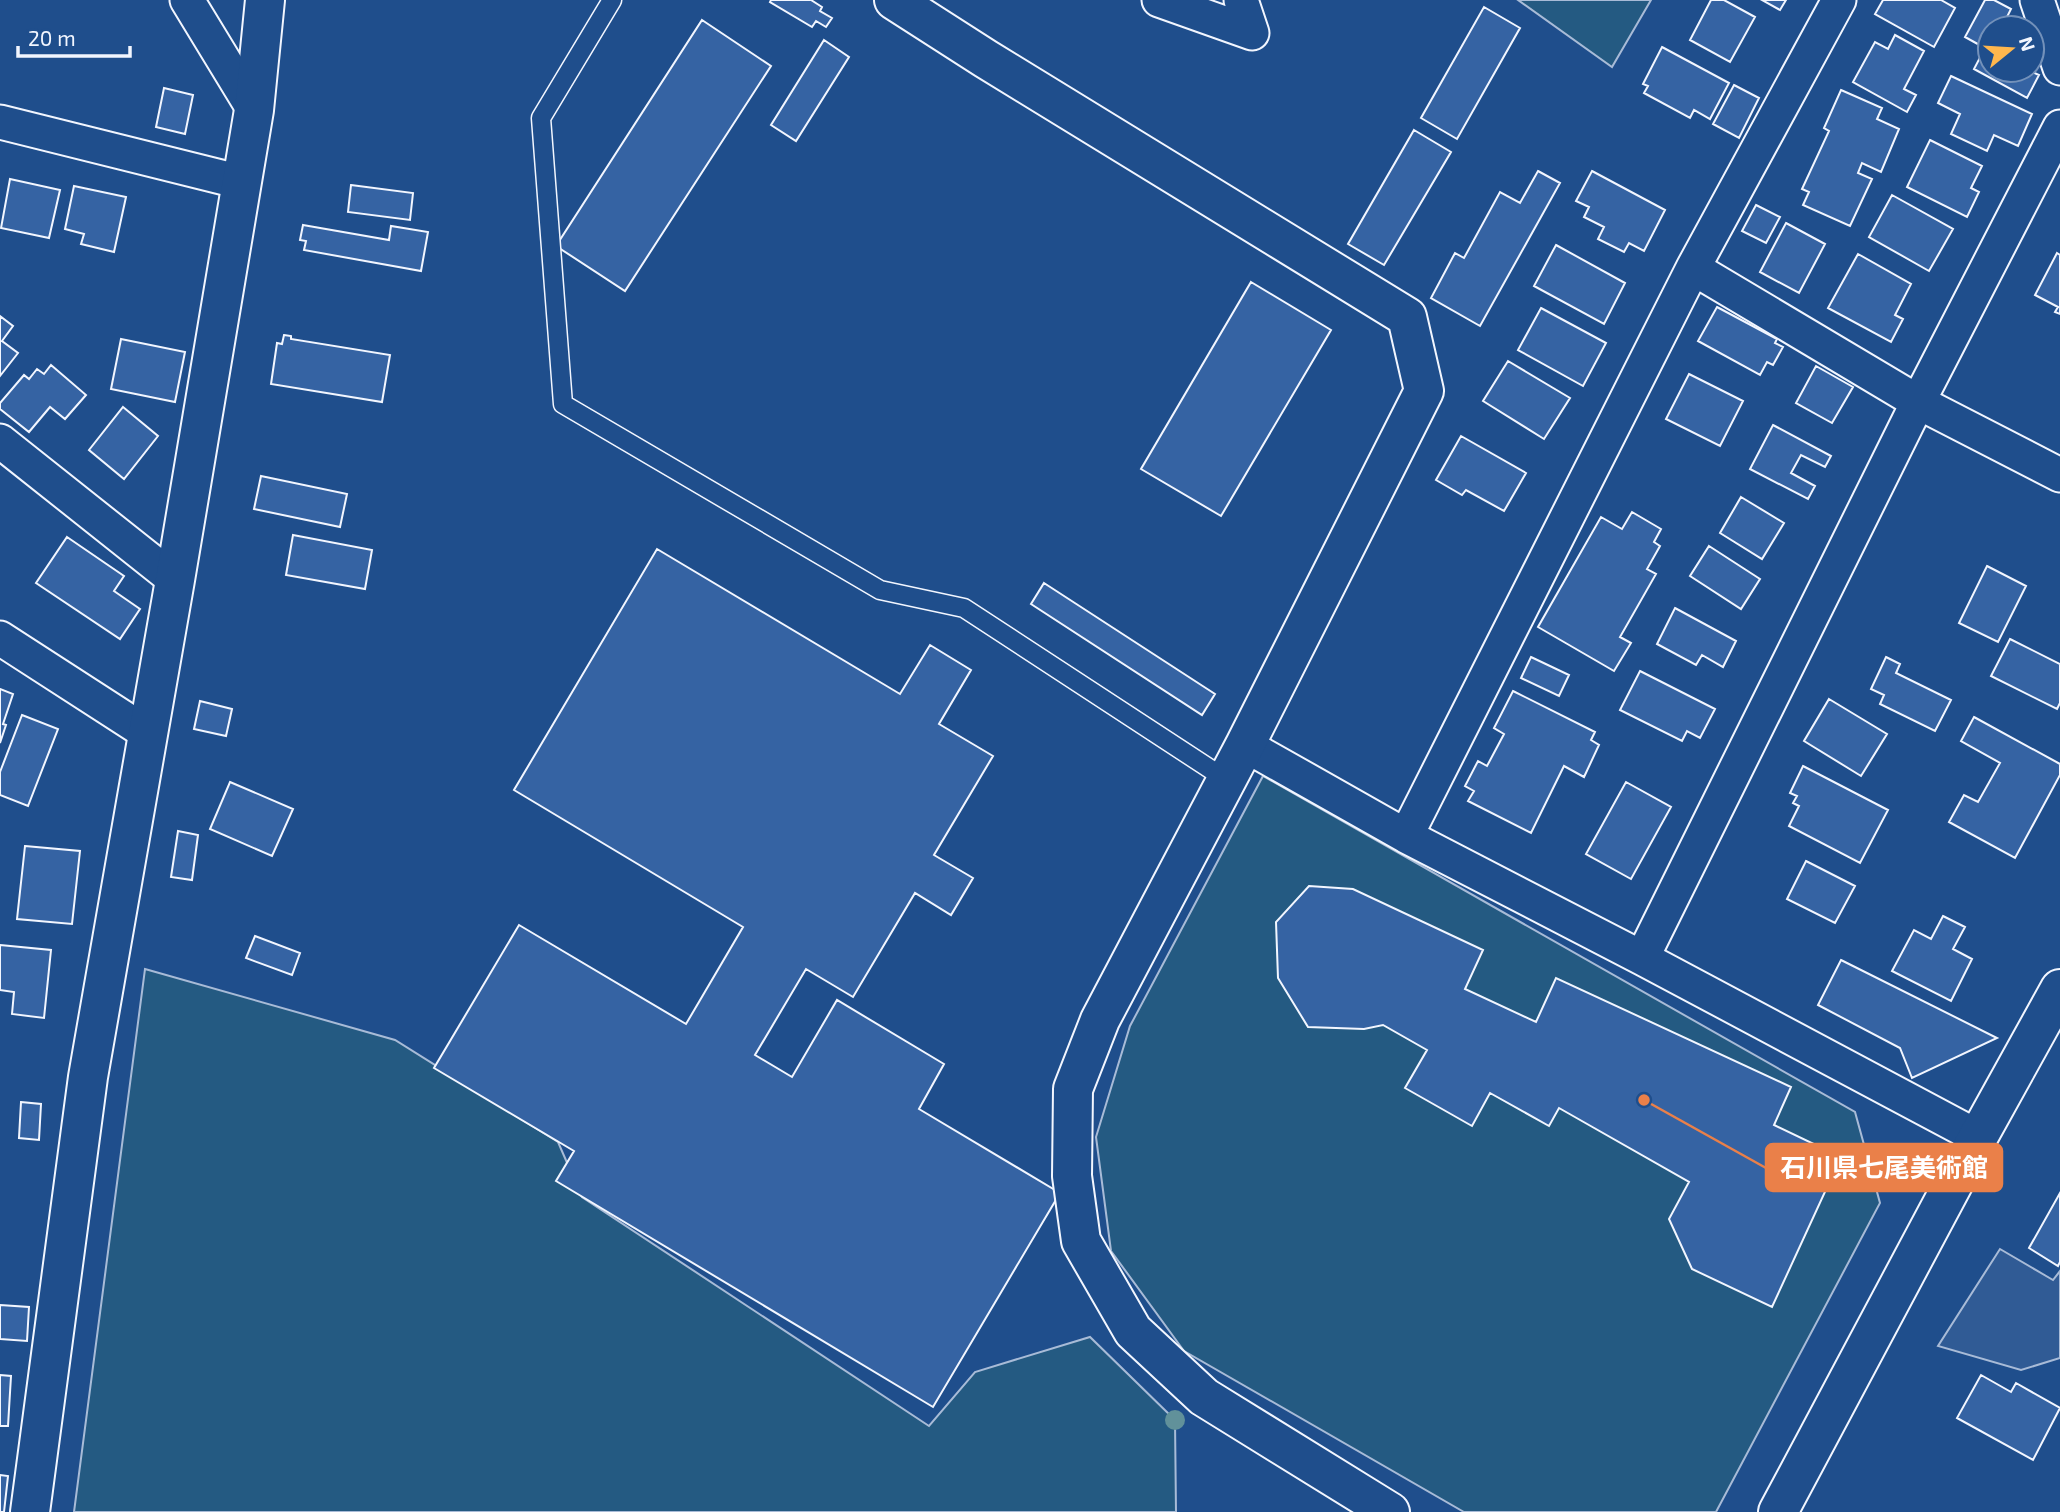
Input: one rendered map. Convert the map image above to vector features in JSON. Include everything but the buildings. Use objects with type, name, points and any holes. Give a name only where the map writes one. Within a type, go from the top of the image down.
[{"type":"street","points":[[187,0],[254,110]]},
{"type":"street","points":[[30,1512],[88,1077],[176,580],[254,110],[265,0]]},
{"type":"street","points":[[894,0],[1407,317],[1424,391],[1227,780],[1100,1020],[1073,1089],[1072,1176],[1081,1241],[1133,1331],[1204,1397],[1390,1512]]},
{"type":"street","points":[[1159,0],[1252,33],[1241,0]]},
{"type":"street","points":[[1406,836],[1693,268],[1839,0]]},
{"type":"street","points":[[2037,0],[2060,68]]},
{"type":"street","points":[[0,121],[241,182]]},
{"type":"street","points":[[1642,958],[1917,402],[2060,127]]},
{"type":"street","points":[[1693,268],[1917,402],[2060,475]]},
{"type":"street","points":[[0,441],[176,580]]},
{"type":"street","points":[[0,638],[147,733]]},
{"type":"street","points":[[1245,745],[1406,836],[1978,1137]]},
{"type":"street","points":[[1778,1512],[2060,989]]},
{"type":"lane","points":[[612,0],[541,118],[563,404],[880,590],[964,608],[1227,780]]},
{"type":"shaded area","points":[[1518,0],[1651,0],[1612,67]]},
{"type":"shaded area","points":[[1263,776],[1855,1112],[1880,1203],[1716,1512],[1464,1512],[1184,1351],[1111,1251],[1096,1137],[1130,1026]]},
{"type":"shaded area","points":[[145,969],[395,1040],[558,1142],[582,1197],[929,1426],[975,1372],[1090,1337],[1175,1420],[1176,1512],[74,1512]]},
{"type":"shaded area","points":[[2000,1249],[2053,1280],[2060,1271],[2060,1358],[2021,1370],[1938,1346]]},
{"type":"place","name":"石川県七尾美術館","points":[[1644,1100]]}]
